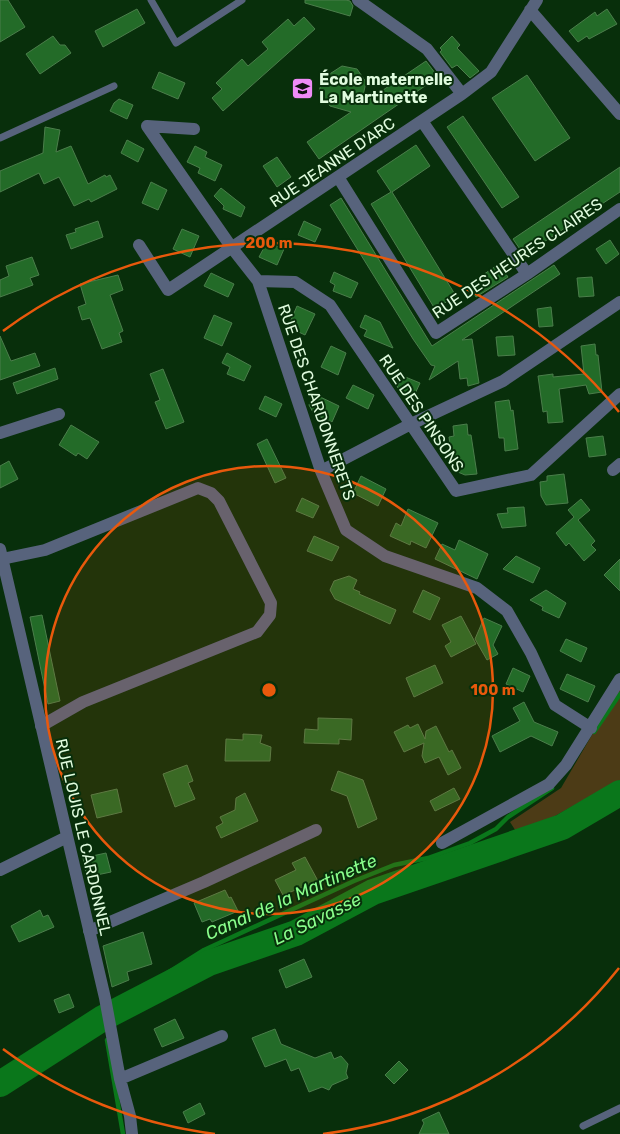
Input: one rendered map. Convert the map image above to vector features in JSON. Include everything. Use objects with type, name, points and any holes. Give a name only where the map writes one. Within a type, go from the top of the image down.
[{"type":"street","points":[[358,0],[427,49],[462,94]]},
{"type":"street","points":[[533,5],[620,114]]},
{"type":"street","name":"RUE JEANNE D'ARC","points":[[139,245],[168,290],[422,121],[491,72],[533,5]]},
{"type":"street","points":[[422,121],[528,274]]},
{"type":"street","name":"RUE DES CHARDONNERETS","points":[[194,129],[147,126],[232,248],[258,281],[321,471],[346,530],[385,556],[477,588],[507,611],[531,653],[554,705],[591,728]]},
{"type":"street","name":"RUE DES HEURES CLAIRES","points":[[338,177],[436,333],[528,274],[620,209]]},
{"type":"street","name":"RUE DES PINSONS","points":[[258,281],[295,282],[330,305],[409,425],[456,491],[531,475],[620,394]]},
{"type":"street","points":[[321,471],[409,425],[503,381],[620,302]]},
{"type":"street","points":[[0,433],[59,414]]},
{"type":"street","points":[[1,554],[46,550],[198,488],[211,493],[219,501],[270,603],[270,614],[257,632],[83,702],[41,726]]},
{"type":"street","name":"RUE LOUIS LE CARDONNEL","points":[[1,554],[105,998],[120,1080],[130,1116],[132,1134]]},
{"type":"street","points":[[442,843],[549,784],[566,764],[591,728],[620,679]]},
{"type":"street","points":[[89,931],[204,882],[316,830]]},
{"type":"street","points":[[0,870],[67,837]]},
{"type":"street","points":[[120,1080],[222,1036]]},
{"type":"lane","points":[[151,0],[176,43],[242,0]]},
{"type":"lane","points":[[0,138],[114,86]]},
{"type":"lane","points":[[583,1126],[620,1108]]},
{"type":"shaded area","points":[[620,687],[620,780],[519,836],[510,822],[561,788]]},
{"type":"building","points":[[0,0],[8,0],[25,27],[0,42]]},
{"type":"building","points":[[305,0],[346,0],[350,1],[353,6],[350,16],[305,3]]},
{"type":"building","points":[[137,9],[145,23],[103,47],[95,31]]},
{"type":"building","points":[[607,9],[617,24],[589,39],[587,36],[578,42],[569,31],[595,12],[597,16]]},
{"type":"building","points":[[304,17],[315,29],[223,111],[212,98],[222,89],[216,83],[242,59],[248,66],[268,49],[262,42],[288,19],[294,26]]},
{"type":"building","points":[[53,36],[60,45],[65,45],[71,53],[40,74],[26,54]]},
{"type":"building","points":[[452,36],[460,45],[457,48],[479,71],[470,78],[457,65],[452,68],[440,52],[442,50],[440,48]]},
{"type":"building","points":[[426,61],[438,77],[319,159],[307,142],[351,112],[330,106],[319,91],[322,82],[326,82],[328,75],[342,66],[357,69],[366,82],[361,105]]},
{"type":"building","points":[[159,72],[185,83],[178,99],[152,88]]},
{"type":"building","points":[[527,75],[570,138],[535,161],[492,98]]},
{"type":"building","points":[[119,99],[133,105],[127,119],[110,111],[114,103]]},
{"type":"building","points":[[463,116],[519,197],[502,208],[447,127]]},
{"type":"building","points":[[45,127],[60,130],[56,152],[71,146],[88,184],[105,175],[106,177],[110,175],[117,189],[91,202],[89,199],[74,206],[59,177],[44,184],[39,173],[0,192],[0,171],[43,153]]},
{"type":"building","points":[[127,140],[144,149],[138,162],[121,153]]},
{"type":"building","points":[[416,145],[430,166],[392,192],[456,296],[435,309],[371,204],[391,192],[377,171]]},
{"type":"building","points":[[195,146],[207,152],[205,157],[222,165],[215,181],[198,173],[200,168],[187,162]]},
{"type":"building","points":[[277,157],[291,177],[277,187],[263,166]]},
{"type":"building","points":[[620,167],[620,192],[524,255],[513,239]]},
{"type":"building","points":[[151,182],[167,190],[158,210],[142,203]]},
{"type":"building","points":[[221,188],[245,207],[241,217],[223,209],[224,206],[214,196]]},
{"type":"building","points":[[341,198],[432,346],[554,265],[560,274],[462,340],[472,339],[479,383],[468,386],[467,378],[460,379],[458,361],[429,380],[435,366],[431,365],[413,339],[330,205]]},
{"type":"building","points":[[98,221],[103,237],[71,249],[66,235],[76,232],[75,229]]},
{"type":"building","points":[[304,221],[321,229],[315,242],[298,235]]},
{"type":"building","points":[[182,229],[199,236],[190,257],[173,249]]},
{"type":"building","points":[[610,240],[619,254],[606,264],[596,249]]},
{"type":"building","points":[[267,242],[284,249],[277,265],[259,257]]},
{"type":"building","points":[[32,257],[39,275],[30,278],[33,285],[0,297],[0,280],[9,276],[6,266]]},
{"type":"building","points":[[499,264],[508,277],[476,297],[468,285]]},
{"type":"building","points":[[334,272],[358,283],[351,298],[333,291],[335,285],[330,282]]},
{"type":"building","points":[[211,273],[234,284],[228,297],[204,286]]},
{"type":"building","points":[[118,275],[123,290],[110,295],[123,331],[119,333],[122,342],[102,349],[90,318],[82,320],[78,307],[86,304],[80,284]]},
{"type":"building","points":[[592,277],[594,296],[579,297],[577,278]]},
{"type":"building","points":[[297,306],[315,314],[305,335],[288,327]]},
{"type":"building","points":[[551,307],[553,326],[539,327],[537,309]]},
{"type":"building","points":[[214,315],[232,323],[222,346],[204,338]]},
{"type":"building","points":[[365,315],[380,322],[393,348],[364,336],[367,330],[360,327]]},
{"type":"building","points":[[0,336],[11,361],[35,353],[40,366],[0,380]]},
{"type":"building","points":[[513,336],[515,355],[498,356],[496,337]]},
{"type":"building","points":[[595,344],[602,392],[589,394],[586,385],[559,389],[563,422],[548,423],[547,411],[543,412],[538,376],[553,374],[553,377],[584,374],[581,346]]},
{"type":"building","points":[[331,346],[346,353],[338,375],[321,367]]},
{"type":"building","points":[[227,353],[251,366],[244,381],[227,374],[230,367],[222,363]]},
{"type":"building","points":[[55,368],[58,379],[17,394],[13,383]]},
{"type":"building","points":[[163,369],[184,422],[166,429],[155,402],[160,400],[150,374]]},
{"type":"building","points":[[403,376],[420,383],[414,396],[397,387]]},
{"type":"building","points":[[353,385],[374,395],[368,409],[346,398]]},
{"type":"building","points":[[314,394],[339,406],[332,422],[314,414],[309,405]]},
{"type":"building","points":[[265,396],[282,404],[276,417],[259,409]]},
{"type":"building","points":[[509,400],[511,411],[513,410],[518,449],[505,451],[504,438],[499,438],[495,402]]},
{"type":"building","points":[[467,424],[468,435],[471,435],[477,474],[465,475],[453,470],[449,437],[454,436],[453,426]]},
{"type":"building","points":[[71,425],[99,442],[87,459],[78,453],[76,456],[59,445]]},
{"type":"building","points":[[603,436],[606,455],[589,457],[586,438]]},
{"type":"building","points":[[267,439],[286,478],[275,483],[257,444]]},
{"type":"building","points":[[9,461],[18,479],[0,488],[0,466]]},
{"type":"building","points":[[564,474],[568,503],[546,505],[541,496],[540,482],[547,481],[547,476]]},
{"type":"building","points":[[361,476],[386,489],[378,506],[353,493]]},
{"type":"building","points":[[302,498],[319,506],[313,518],[296,511]]},
{"type":"building","points":[[581,499],[590,510],[578,520],[595,541],[591,545],[596,550],[584,561],[569,543],[566,546],[556,533],[574,517],[568,510]]},
{"type":"building","points":[[524,507],[526,526],[502,528],[497,514],[508,513],[507,508]]},
{"type":"building","points":[[408,509],[438,523],[426,548],[411,541],[410,545],[390,536],[396,523],[401,526]]},
{"type":"building","points":[[314,536],[339,547],[332,561],[307,551]]},
{"type":"building","points":[[459,540],[488,554],[477,579],[435,559],[442,544],[455,550]]},
{"type":"building","points":[[516,556],[540,568],[533,583],[503,569]]},
{"type":"building","points":[[620,559],[620,591],[604,575]]},
{"type":"building","points":[[349,576],[357,580],[353,589],[360,592],[359,594],[396,610],[390,624],[335,599],[330,590],[334,581]]},
{"type":"building","points":[[423,590],[440,598],[430,620],[413,612]]},
{"type":"building","points":[[546,590],[566,603],[559,618],[542,610],[543,607],[530,600]]},
{"type":"building","points":[[42,615],[60,701],[48,704],[30,617]]},
{"type":"building","points":[[461,616],[476,644],[451,657],[445,646],[451,642],[442,625]]},
{"type":"building","points":[[484,618],[502,626],[493,645],[498,654],[487,660],[475,639]]},
{"type":"building","points":[[566,639],[587,648],[581,662],[560,651]]},
{"type":"building","points":[[435,665],[443,683],[414,697],[406,678]]},
{"type":"building","points":[[513,668],[530,676],[523,692],[506,684]]},
{"type":"building","points":[[567,674],[595,686],[588,702],[560,689]]},
{"type":"building","points":[[524,702],[534,722],[558,732],[552,746],[531,736],[500,752],[492,736],[520,721],[513,708]]},
{"type":"building","points":[[318,718],[352,719],[351,740],[339,739],[339,744],[304,743],[305,729],[318,730]]},
{"type":"building","points":[[418,724],[425,739],[426,731],[436,726],[449,752],[452,750],[461,768],[448,775],[439,757],[425,763],[422,756],[424,743],[404,752],[394,732],[408,725],[410,728]]},
{"type":"building","points":[[243,734],[262,735],[260,743],[271,747],[270,761],[225,761],[226,739],[243,740]]},
{"type":"building","points":[[187,765],[193,781],[188,783],[195,799],[175,807],[163,774]]},
{"type":"building","points":[[338,771],[363,780],[377,819],[358,828],[347,796],[331,790]]},
{"type":"building","points":[[454,788],[460,799],[435,811],[430,801]]},
{"type":"building","points":[[117,789],[122,812],[97,818],[91,795]]},
{"type":"building","points":[[245,793],[258,821],[221,838],[216,827],[223,823],[220,817],[235,810],[236,798]]},
{"type":"building","points":[[106,853],[111,872],[87,877],[83,858]]},
{"type":"building","points":[[305,857],[318,881],[283,895],[275,880],[296,870],[292,863]]},
{"type":"building","points":[[225,890],[238,911],[212,922],[210,919],[202,922],[194,903]]},
{"type":"building","points":[[40,910],[43,917],[48,915],[54,927],[19,942],[11,926]]},
{"type":"building","points":[[143,932],[152,964],[127,972],[129,980],[112,987],[103,946]]},
{"type":"building","points":[[304,959],[312,977],[286,988],[279,970]]},
{"type":"building","points":[[69,994],[74,1007],[59,1013],[54,1000]]},
{"type":"building","points":[[175,1019],[184,1038],[162,1047],[154,1029]]},
{"type":"building","points":[[275,1029],[281,1044],[315,1058],[331,1052],[334,1059],[341,1056],[348,1064],[346,1073],[348,1078],[332,1085],[329,1090],[322,1087],[309,1092],[299,1068],[291,1071],[286,1059],[265,1067],[252,1038]]},
{"type":"building","points":[[399,1061],[408,1070],[394,1084],[385,1075]]},
{"type":"building","points":[[200,1103],[205,1114],[188,1123],[183,1112]]},
{"type":"building","points":[[439,1112],[449,1134],[419,1134],[424,1123],[422,1120]]},
{"type":"waterway","name":"Canal de la Martinette","points":[[594,732],[620,694]]},
{"type":"waterway","name":"Canal de la Martinette","points":[[109,1010],[204,950],[354,881],[394,865],[428,858],[470,843],[496,829],[508,817],[552,788]]},
{"type":"waterway","name":"La Savasse","points":[[0,1084],[103,1018],[209,963],[296,933],[373,892],[562,827],[620,793]]},
{"type":"waterway","name":"Canal de la Martinette","points":[[107,1040],[123,1134]]},
{"type":"place","name":"École maternelle La Martinette","points":[[303,88]]}]
